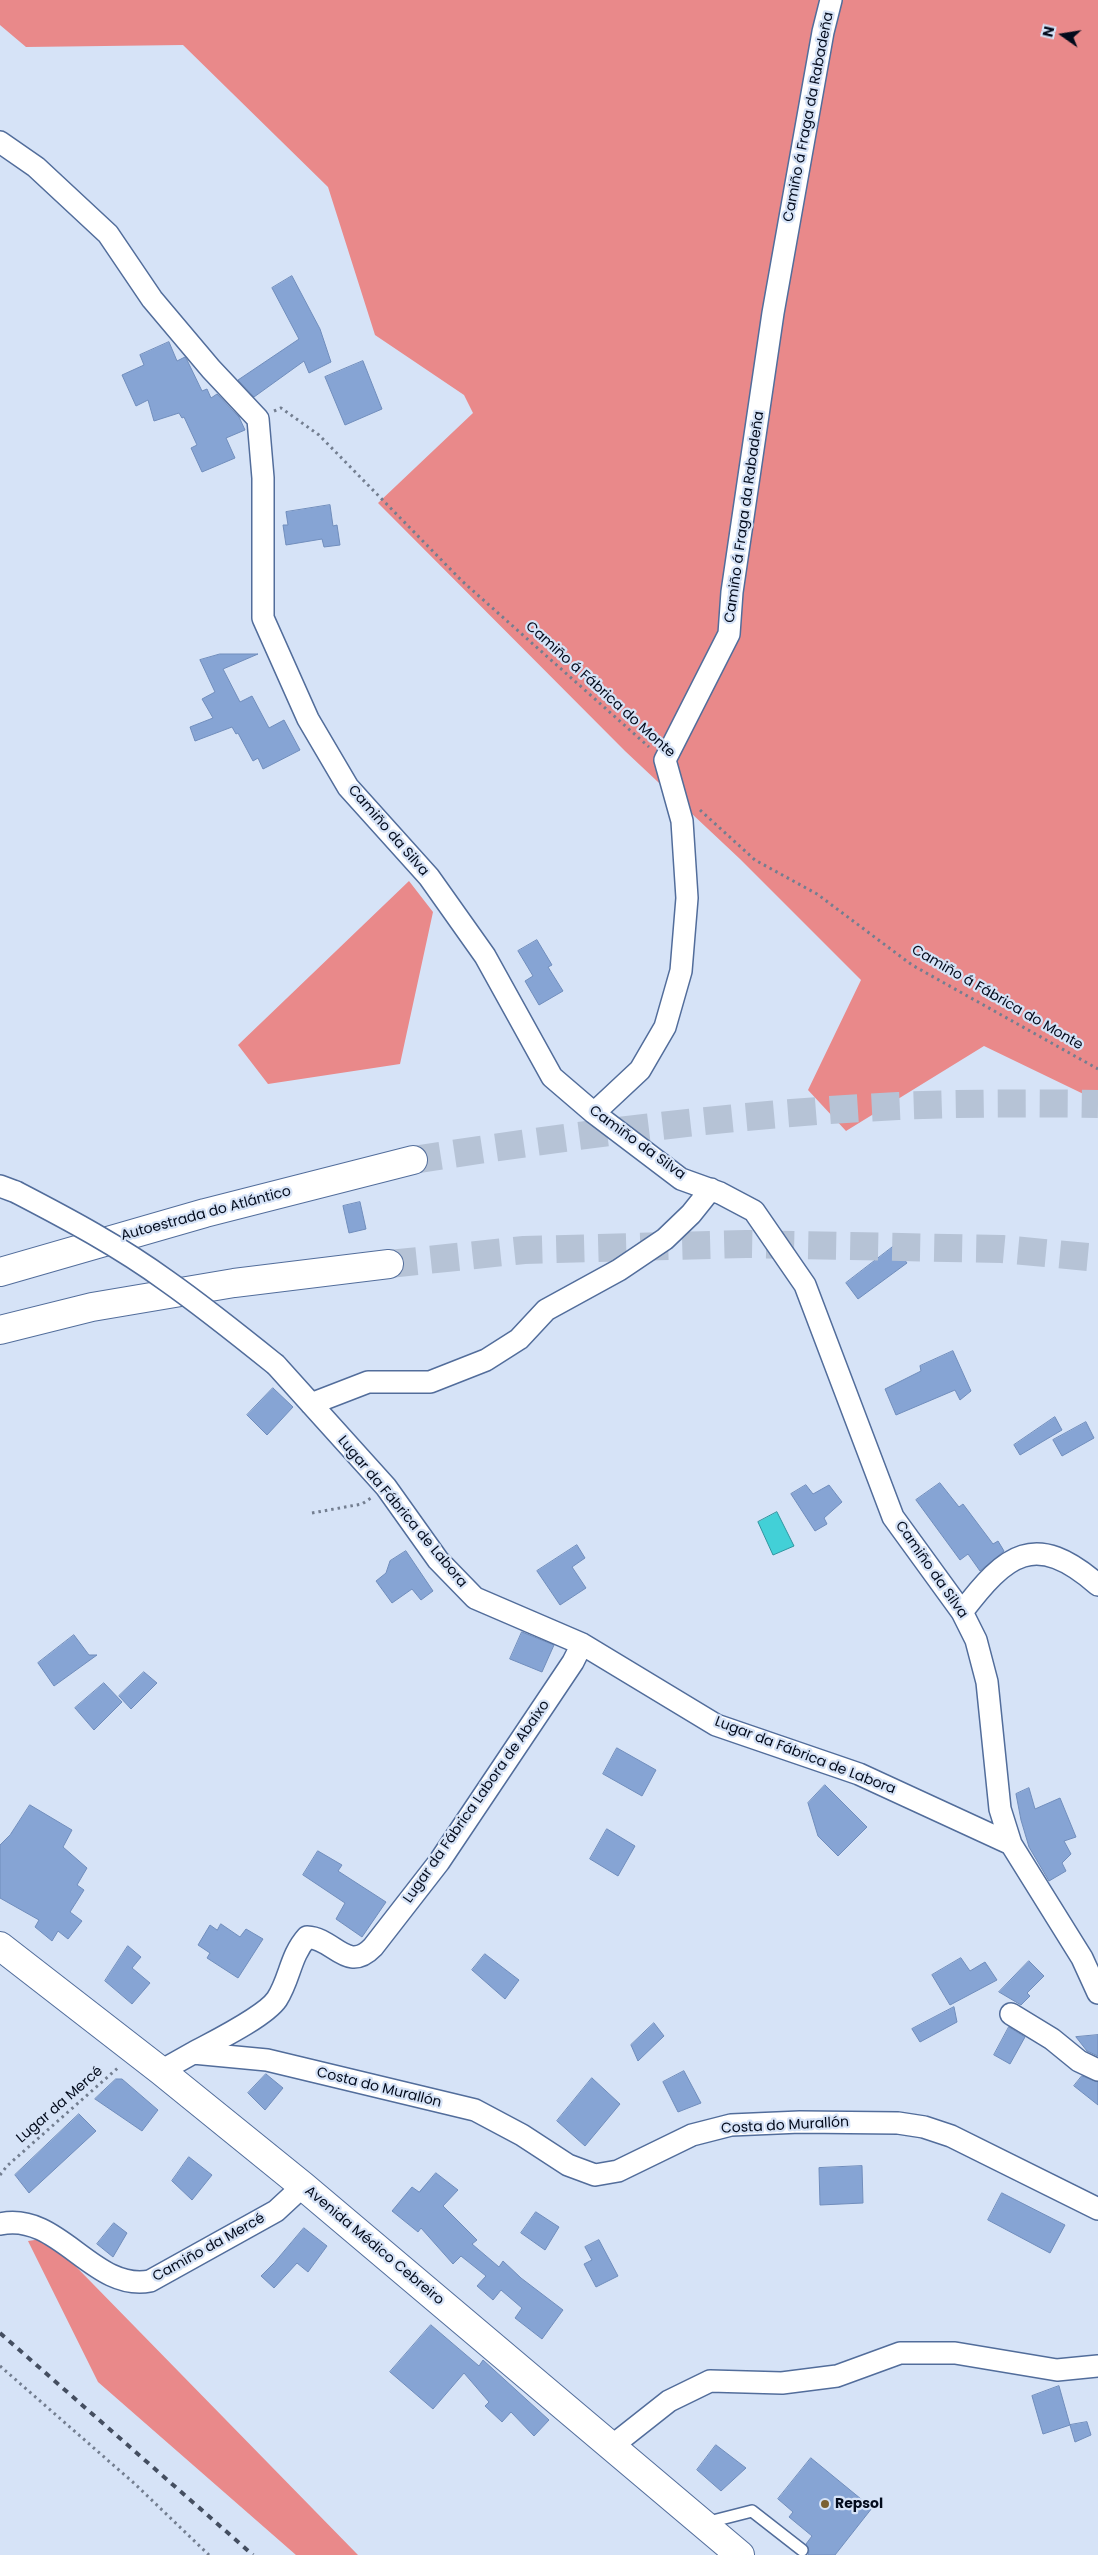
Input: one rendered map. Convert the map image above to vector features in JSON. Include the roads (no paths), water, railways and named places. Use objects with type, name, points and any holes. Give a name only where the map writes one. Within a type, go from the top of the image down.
[{"type":"main road","name":"Autoestrada do Atlántico","points":[[0,1271],[205,1213],[413,1160]]},
{"type":"main road","points":[[0,1330],[92,1307],[234,1283],[389,1264]]},
{"type":"main road","points":[[0,1337],[92,1307]]},
{"type":"main road","name":"Avenida Médico Cebreiro","points":[[0,1946],[161,2071],[303,2186],[740,2555]]},
{"type":"street","name":"Camiño á Fraga da Rabadeña","points":[[594,1113],[640,1070],[665,1027],[681,971],[687,898],[682,821],[665,760],[729,634],[732,592],[773,313],[823,32],[831,0]]},
{"type":"street","name":"Camiño da Silva","points":[[0,142],[36,167],[108,234],[152,299],[211,369],[258,419],[263,478],[263,618],[308,719],[348,787],[429,877],[485,956],[552,1077],[594,1113],[681,1179],[711,1189],[754,1211],[805,1285],[893,1517],[962,1612],[976,1640],[987,1682],[1000,1809],[1011,1844],[1082,1958],[1098,1992]]},
{"type":"street","name":"Lugar da Fábrica de Labora","points":[[8,1189],[76,1224],[143,1265],[276,1365],[386,1488],[438,1560],[475,1598],[582,1644],[716,1725],[859,1774],[1011,1844]]},
{"type":"street","points":[[311,1404],[368,1382],[430,1382],[486,1360],[519,1339],[546,1310],[619,1270],[664,1239],[691,1214],[711,1189]]},
{"type":"street","points":[[962,1612],[980,1588],[1009,1561],[1032,1553],[1060,1558],[1098,1585]]},
{"type":"street","name":"Lugar da Fábrica Labora de Abaixo","points":[[193,2053],[257,2016],[276,2000],[292,1959],[307,1937],[317,1938],[342,1954],[353,1958],[364,1956],[373,1947],[439,1862],[573,1662],[582,1644]]},
{"type":"street","points":[[1011,2014],[1052,2039],[1079,2061],[1098,2070]]},
{"type":"street","points":[[161,2071],[193,2053]]},
{"type":"street","name":"Costa do Murallón","points":[[193,2053],[267,2060],[475,2110],[522,2136],[568,2165],[595,2175],[618,2171],[692,2134],[731,2125],[898,2123],[924,2127],[951,2136],[1098,2209]]},
{"type":"street","name":"Camiño da Mercé","points":[[0,2224],[31,2225],[54,2236],[104,2270],[123,2279],[139,2283],[150,2281],[276,2211],[303,2186]]},
{"type":"street","points":[[612,2446],[669,2401],[710,2381],[782,2383],[837,2376],[900,2353],[955,2353],[1057,2370],[1098,2366]]},
{"type":"lane","points":[[703,2524],[752,2511],[802,2550]]},
{"type":"water","points":[[777,1512],[794,1546],[773,1555],[758,1522]]},
{"type":"tunnel","points":[[413,1160],[594,1134],[776,1114],[923,1105],[1098,1104]]},
{"type":"tunnel","points":[[389,1264],[524,1250],[746,1244],[1002,1249],[1098,1258]]},
{"type":"railway","points":[[0,2333],[253,2555]]},
{"type":"place","name":"Repsol","points":[[825,2504]]}]
